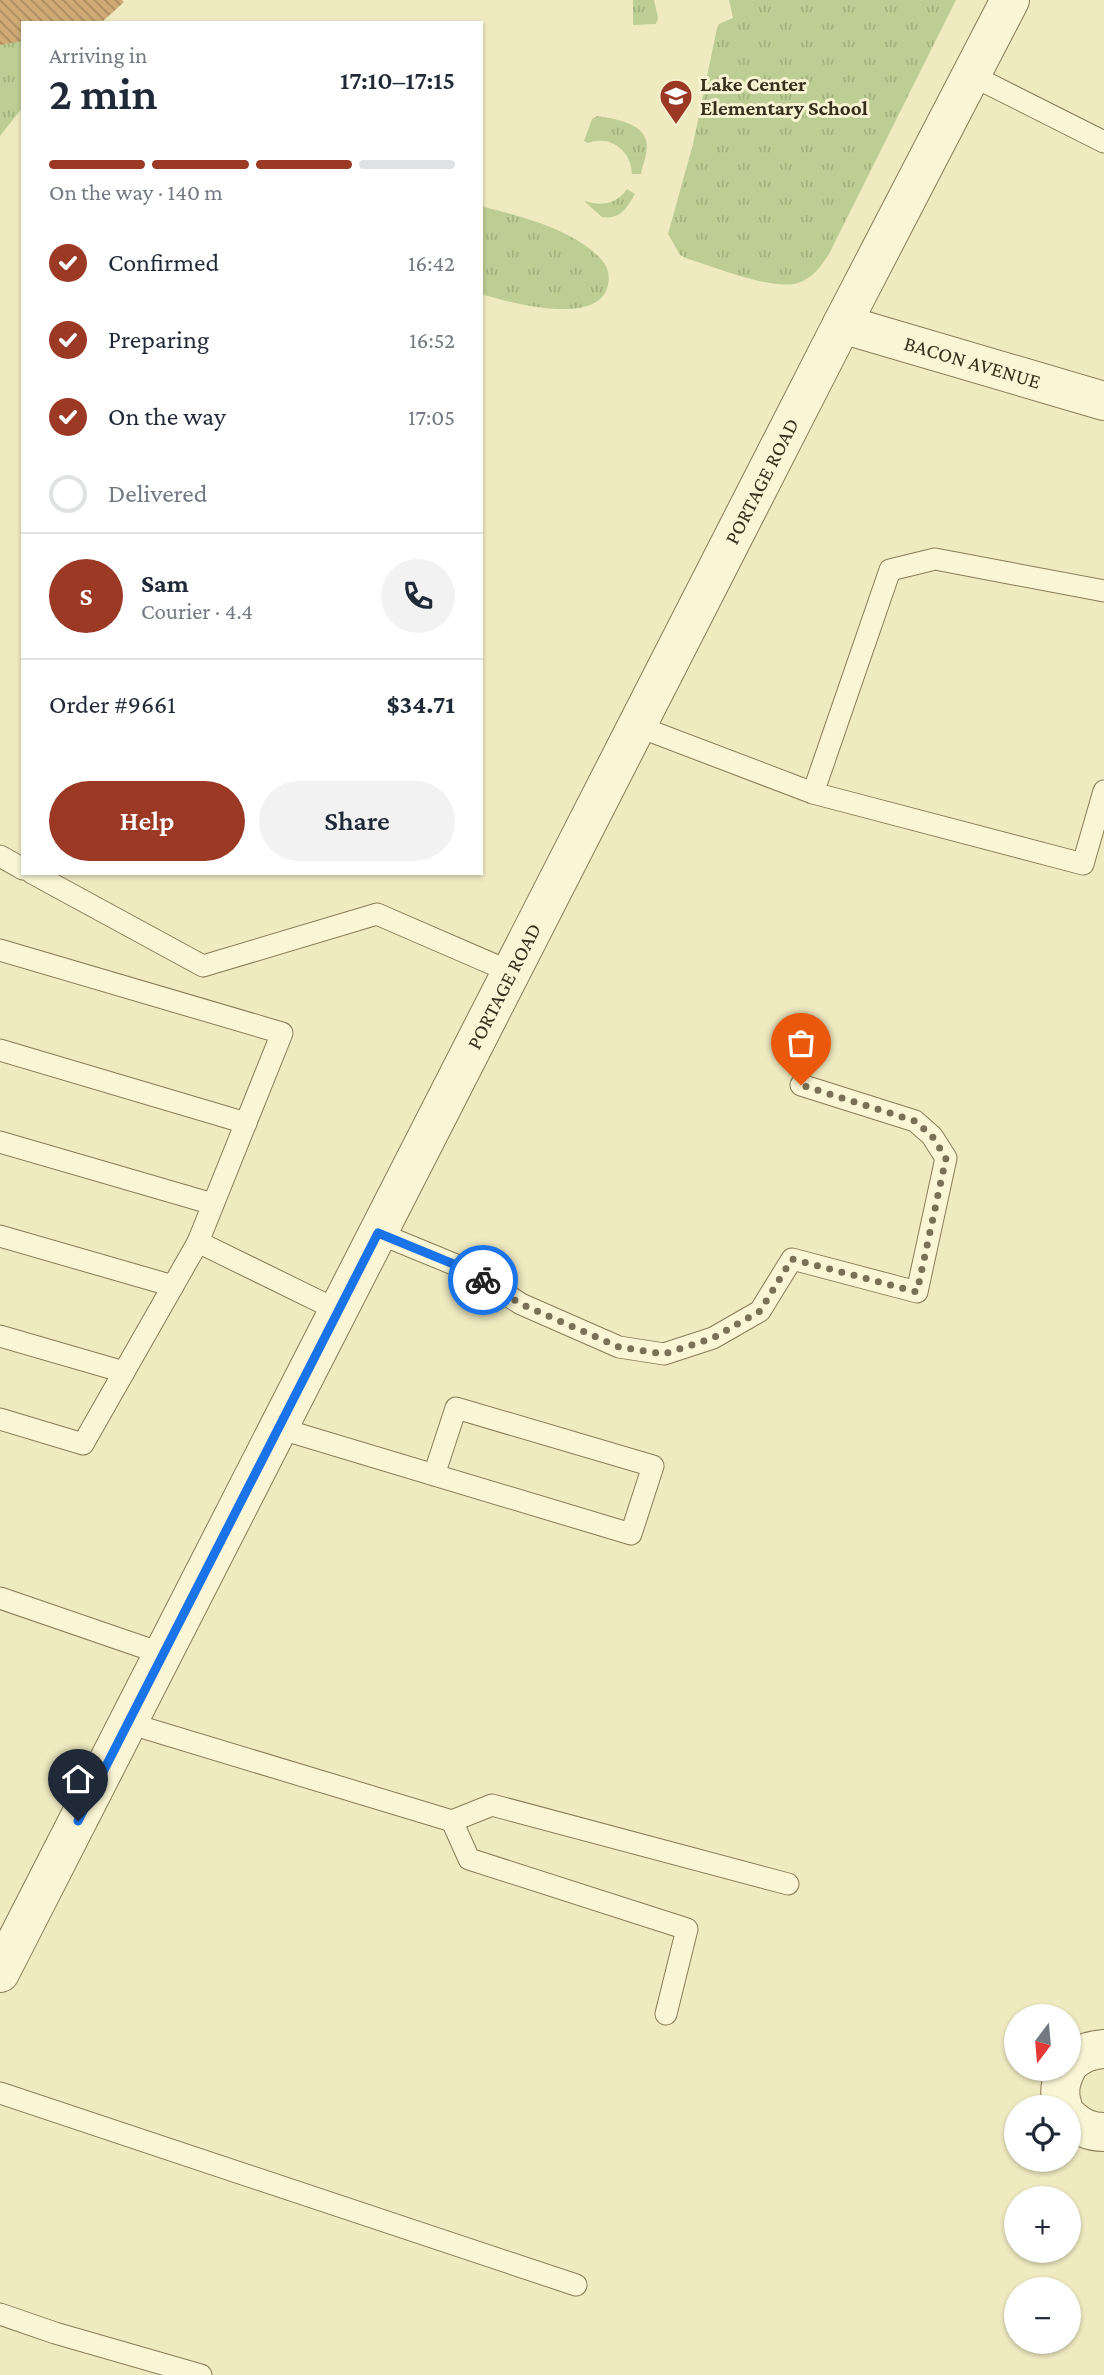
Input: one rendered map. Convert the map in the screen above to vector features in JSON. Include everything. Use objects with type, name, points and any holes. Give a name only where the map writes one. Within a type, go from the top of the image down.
[{"type":"street","name":"PORTAGE ROAD","points":[[0,1973],[1010,0]]},
{"type":"street","name":"BACON AVENUE","points":[[842,324],[1104,401]]},
{"type":"street","points":[[1082,2054],[1091,2050],[1104,2049]]},
{"type":"street","points":[[1081,2127],[1093,2132],[1104,2132]]},
{"type":"lane","points":[[971,75],[1104,142]]},
{"type":"lane","points":[[813,793],[890,570],[935,559],[1104,591]]},
{"type":"lane","points":[[637,726],[813,793],[1083,864],[1104,791]]},
{"type":"lane","points":[[0,856],[21,868]]},
{"type":"lane","points":[[36,875],[203,966],[377,914],[511,972]]},
{"type":"lane","points":[[0,950],[282,1032],[198,1242],[83,1444],[0,1419]]},
{"type":"lane","points":[[0,1050],[246,1123]]},
{"type":"lane","points":[[378,1233],[468,1270],[521,1304],[619,1347],[664,1354],[713,1338],[760,1311],[792,1259],[917,1292],[946,1158],[932,1136],[915,1121],[801,1085]]},
{"type":"lane","points":[[0,1142],[213,1205]]},
{"type":"lane","points":[[0,1236],[173,1286]]},
{"type":"lane","points":[[198,1242],[339,1311]]},
{"type":"lane","points":[[0,1336],[124,1372]]},
{"type":"lane","points":[[278,1428],[434,1475],[631,1534],[653,1466],[456,1408],[434,1475]]},
{"type":"lane","points":[[0,1598],[163,1654]]},
{"type":"lane","points":[[128,1723],[452,1821],[492,1805],[788,1884]]},
{"type":"lane","points":[[452,1821],[468,1858],[687,1929],[666,2014]]},
{"type":"lane","points":[[0,2093],[576,2285]]},
{"type":"lane","points":[[0,2314],[55,2333],[201,2375]]},
{"type":"green space","points":[[633,0],[654,0],[658,18],[656,24],[633,25]]},
{"type":"green space","points":[[729,0],[956,0],[829,254],[812,275],[798,283],[787,285],[759,281],[688,259],[680,255],[668,234],[693,144],[717,28],[719,24],[733,18]]},
{"type":"green space","points":[[21,40],[21,110],[0,136],[0,41]]},
{"type":"green space","points":[[597,116],[626,122],[643,134],[647,148],[641,174],[632,174],[628,158],[618,146],[604,141],[584,141],[592,119]]},
{"type":"green space","points":[[627,189],[635,194],[626,208],[614,217],[602,217],[584,201],[608,203]]},
{"type":"green space","points":[[483,207],[561,232],[590,249],[606,266],[608,285],[601,298],[588,306],[551,309],[483,295]]},
{"type":"building","points":[[0,0],[124,2],[103,21],[21,21],[21,41],[0,45]]},
{"type":"way so far","points":[[483,1280],[521,1304],[619,1347],[664,1354],[713,1338],[760,1311],[792,1259],[917,1292],[946,1158],[932,1136],[915,1121],[801,1085]]},
{"type":"place","name":"Lake Center Elementary School","points":[[676,126]]},
{"type":"route","points":[[78,1821],[378,1233],[468,1270],[483,1280]]}]
